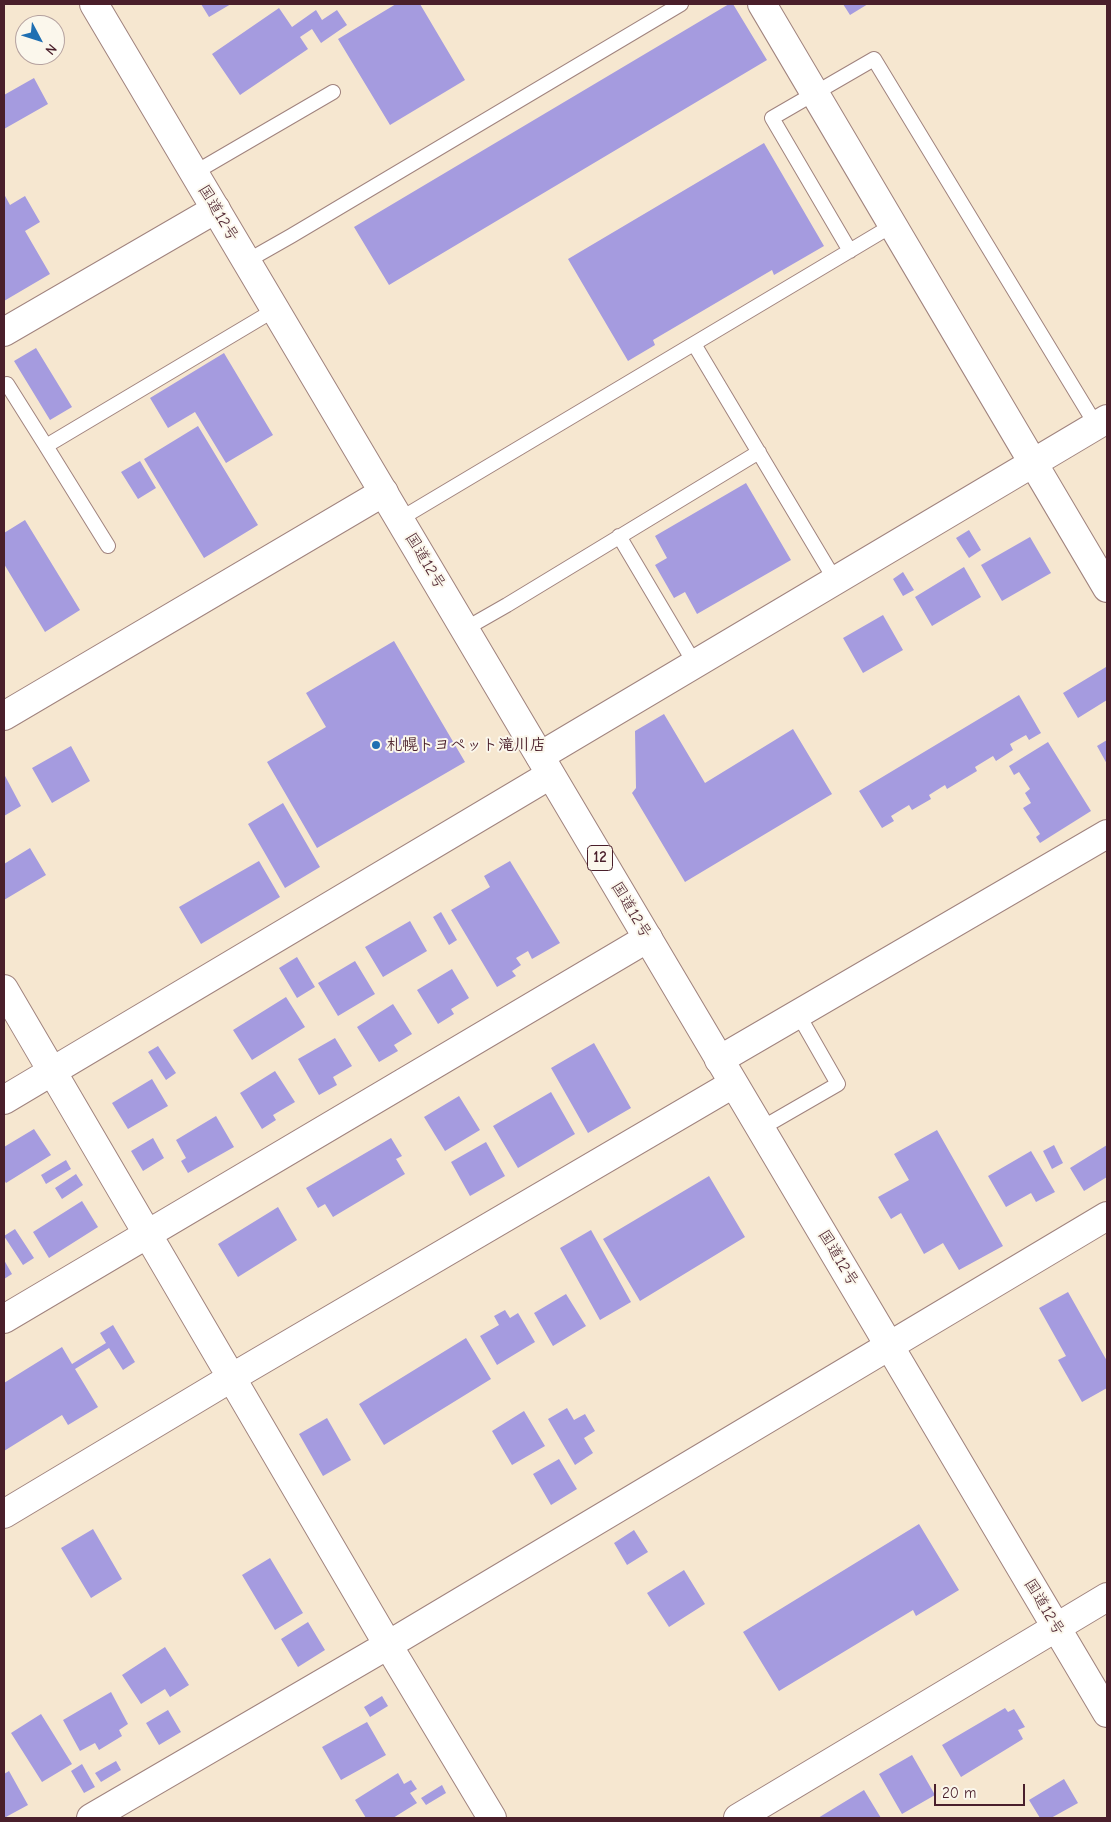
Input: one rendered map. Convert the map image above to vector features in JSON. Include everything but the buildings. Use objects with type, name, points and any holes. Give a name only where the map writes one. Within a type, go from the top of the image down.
[{"type":"main road","name":"国道12号","points":[[94,4],[1107,1713]]},
{"type":"main road","points":[[762,4],[1107,588]]},
{"type":"main road","points":[[4,332],[216,209]]},
{"type":"main road","points":[[4,1100],[53,1072],[545,765],[696,664],[1102,422]]},
{"type":"main road","points":[[4,716],[384,492]]},
{"type":"main road","points":[[719,1060],[1107,834]]},
{"type":"main road","points":[[4,1319],[147,1232],[648,938]]},
{"type":"main road","points":[[4,989],[388,1645],[492,1818]]},
{"type":"main road","points":[[4,1514],[231,1378],[733,1084]]},
{"type":"main road","points":[[91,1818],[388,1645],[1107,1216]]},
{"type":"main road","points":[[738,1818],[1107,1597]]},
{"type":"lane","points":[[247,261],[681,4]]},
{"type":"lane","points":[[850,251],[772,118],[874,59],[1102,422]]},
{"type":"lane","points":[[194,173],[333,92]]},
{"type":"lane","points":[[400,519],[893,226]]},
{"type":"lane","points":[[46,446],[276,309]]},
{"type":"lane","points":[[694,344],[835,580]]},
{"type":"lane","points":[[7,384],[108,546]]},
{"type":"lane","points":[[465,629],[759,452]]},
{"type":"lane","points":[[620,536],[696,664]]},
{"type":"lane","points":[[760,1129],[838,1084],[798,1014]]},
{"type":"place","name":"札幌トヨペット滝川店","points":[[376,745]]}]
